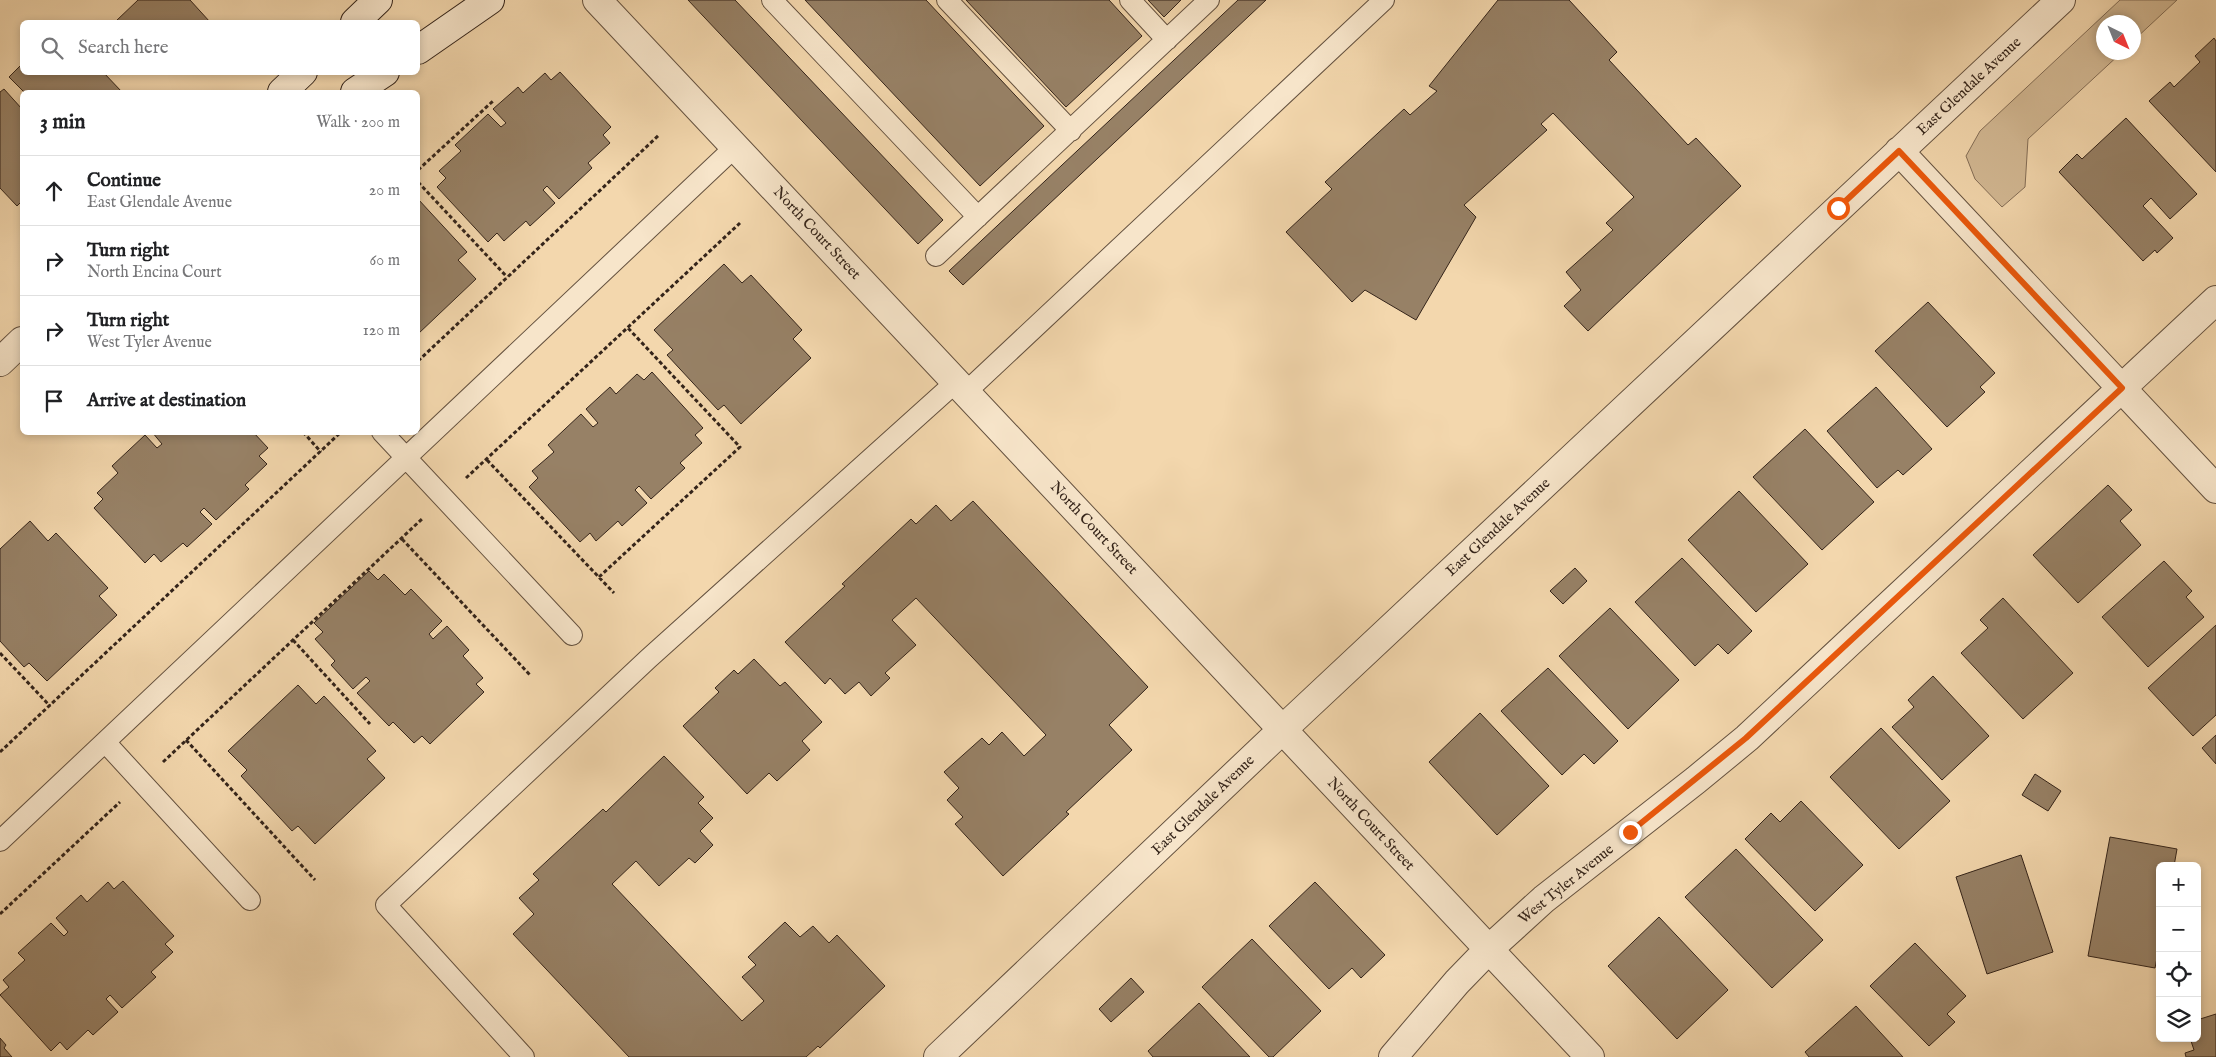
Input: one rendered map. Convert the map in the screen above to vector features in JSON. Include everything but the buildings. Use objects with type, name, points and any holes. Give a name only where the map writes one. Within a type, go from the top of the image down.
[{"type":"street","points":[[357,20],[378,0]]},
{"type":"street","points":[[420,49],[490,0]]},
{"type":"street","name":"North Court Street","points":[[598,0],[1590,1057]]},
{"type":"street","name":"East Glendale Avenue","points":[[938,1057],[1282,730],[2061,0]]},
{"type":"street","points":[[284,90],[300,75]]},
{"type":"street","points":[[358,90],[380,75]]},
{"type":"street","points":[[1899,151],[2216,489]]},
{"type":"street","name":"West Tyler Avenue","points":[[1393,1057],[1457,982],[1489,949],[1544,899],[1689,786],[1746,738],[2216,300]]},
{"type":"street","points":[[0,362],[20,343]]},
{"type":"lane","points":[[772,0],[978,217]]},
{"type":"lane","points":[[947,0],[1070,131]]},
{"type":"lane","points":[[1130,0],[1168,40]]},
{"type":"lane","points":[[936,256],[1210,0]]},
{"type":"lane","points":[[524,1057],[386,905],[648,659],[962,386],[1384,0]]},
{"type":"lane","points":[[0,841],[736,146]]},
{"type":"lane","points":[[385,435],[572,635]]},
{"type":"lane","points":[[105,742],[250,900]]},
{"type":"path","points":[[420,168],[493,101]]},
{"type":"path","points":[[420,359],[659,135]]},
{"type":"path","points":[[420,184],[507,277]]},
{"type":"path","points":[[0,914],[740,222]]},
{"type":"path","points":[[599,578],[740,447],[627,327]]},
{"type":"path","points":[[306,435],[321,452]]},
{"type":"path","points":[[0,752],[338,435]]},
{"type":"path","points":[[486,460],[614,594]]},
{"type":"path","points":[[402,538],[530,675]]},
{"type":"path","points":[[293,640],[370,724]]},
{"type":"path","points":[[0,653],[50,706]]},
{"type":"path","points":[[186,740],[315,880]]},
{"type":"shaded area","points":[[2120,0],[2177,0],[2141,33],[2141,15],[2104,15]]},
{"type":"shaded area","points":[[2096,22],[2096,60],[2113,60],[2028,139],[2025,187],[2002,207],[1975,179],[1966,156],[1980,131]]},
{"type":"route","points":[[1630,832],[1696,780],[1797,692],[2122,388],[1899,151],[1838,208]]}]
